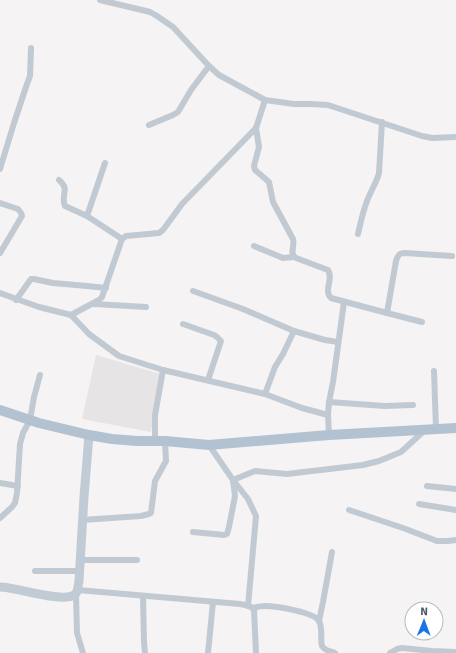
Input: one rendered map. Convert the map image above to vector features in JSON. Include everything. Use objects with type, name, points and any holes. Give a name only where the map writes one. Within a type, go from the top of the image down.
[{"type":"main road","points":[[0,410],[30,420],[89,435],[112,439],[209,445],[329,435],[456,428]]},
{"type":"street","points":[[100,0],[150,12],[158,16],[173,27],[208,66],[219,75],[265,100],[294,104],[328,105],[416,134],[432,138],[456,137]]},
{"type":"street","points":[[0,169],[28,84],[30,76],[31,48]]},
{"type":"street","points":[[149,125],[178,112],[190,90],[208,66]]},
{"type":"street","points":[[71,315],[102,297],[122,239],[126,236],[159,232],[162,230],[182,204],[256,128],[265,100]]},
{"type":"street","points":[[358,234],[367,200],[370,192],[378,180],[382,122]]},
{"type":"street","points":[[256,128],[259,152],[254,166],[255,170],[269,182],[273,202],[293,239],[293,257]]},
{"type":"street","points":[[87,216],[105,163]]},
{"type":"street","points":[[59,180],[65,186],[63,198],[65,206],[87,216],[122,239]]},
{"type":"street","points":[[0,203],[20,211],[22,216],[0,254]]},
{"type":"street","points":[[254,246],[283,258],[293,257],[328,270],[331,275],[328,291],[331,298],[422,322]]},
{"type":"street","points":[[387,313],[396,261],[400,253],[452,256]]},
{"type":"street","points":[[16,300],[31,279],[57,284],[106,288]]},
{"type":"street","points":[[193,291],[243,309],[294,331],[325,340],[338,342]]},
{"type":"street","points":[[0,293],[16,300],[71,315],[89,334],[119,356],[163,370],[265,394],[302,408],[328,415]]},
{"type":"street","points":[[329,435],[329,402],[344,302]]},
{"type":"street","points":[[92,303],[146,307]]},
{"type":"street","points":[[183,324],[214,335],[221,341],[208,380]]},
{"type":"street","points":[[265,394],[275,367],[294,331]]},
{"type":"street","points":[[82,520],[142,516],[151,513],[154,481],[166,461],[155,415],[163,370]]},
{"type":"street","points":[[434,371],[436,428]]},
{"type":"street","points":[[0,518],[15,504],[18,486],[20,444],[30,420],[34,396],[40,375]]},
{"type":"street","points":[[329,402],[386,406],[413,405]]},
{"type":"street","points":[[233,480],[255,471],[287,474],[363,465],[379,461],[401,452],[425,430]]},
{"type":"street","points":[[83,653],[77,633],[77,593],[80,571],[82,520],[89,435]]},
{"type":"street","points":[[209,445],[248,499],[256,516],[250,607],[254,610],[256,653]]},
{"type":"street","points":[[193,532],[227,534],[234,496],[233,480]]},
{"type":"street","points":[[0,483],[18,486]]},
{"type":"street","points":[[427,486],[456,489]]},
{"type":"street","points":[[420,504],[456,510]]},
{"type":"street","points":[[349,510],[437,541],[442,542],[456,540]]},
{"type":"street","points":[[332,552],[319,621],[322,646],[327,650],[336,653]]},
{"type":"street","points":[[80,560],[137,560]]},
{"type":"street","points":[[35,571],[80,571]]},
{"type":"street","points":[[0,587],[49,596],[72,597],[77,593],[143,596],[240,604],[250,607],[266,606],[302,612],[314,616],[319,621]]},
{"type":"street","points":[[143,596],[145,653]]},
{"type":"street","points":[[208,653],[213,602]]},
{"type":"street","points":[[390,653],[402,648],[456,652]]},
{"type":"shaded area","points":[[96,355],[160,374],[151,432],[82,419]]}]
